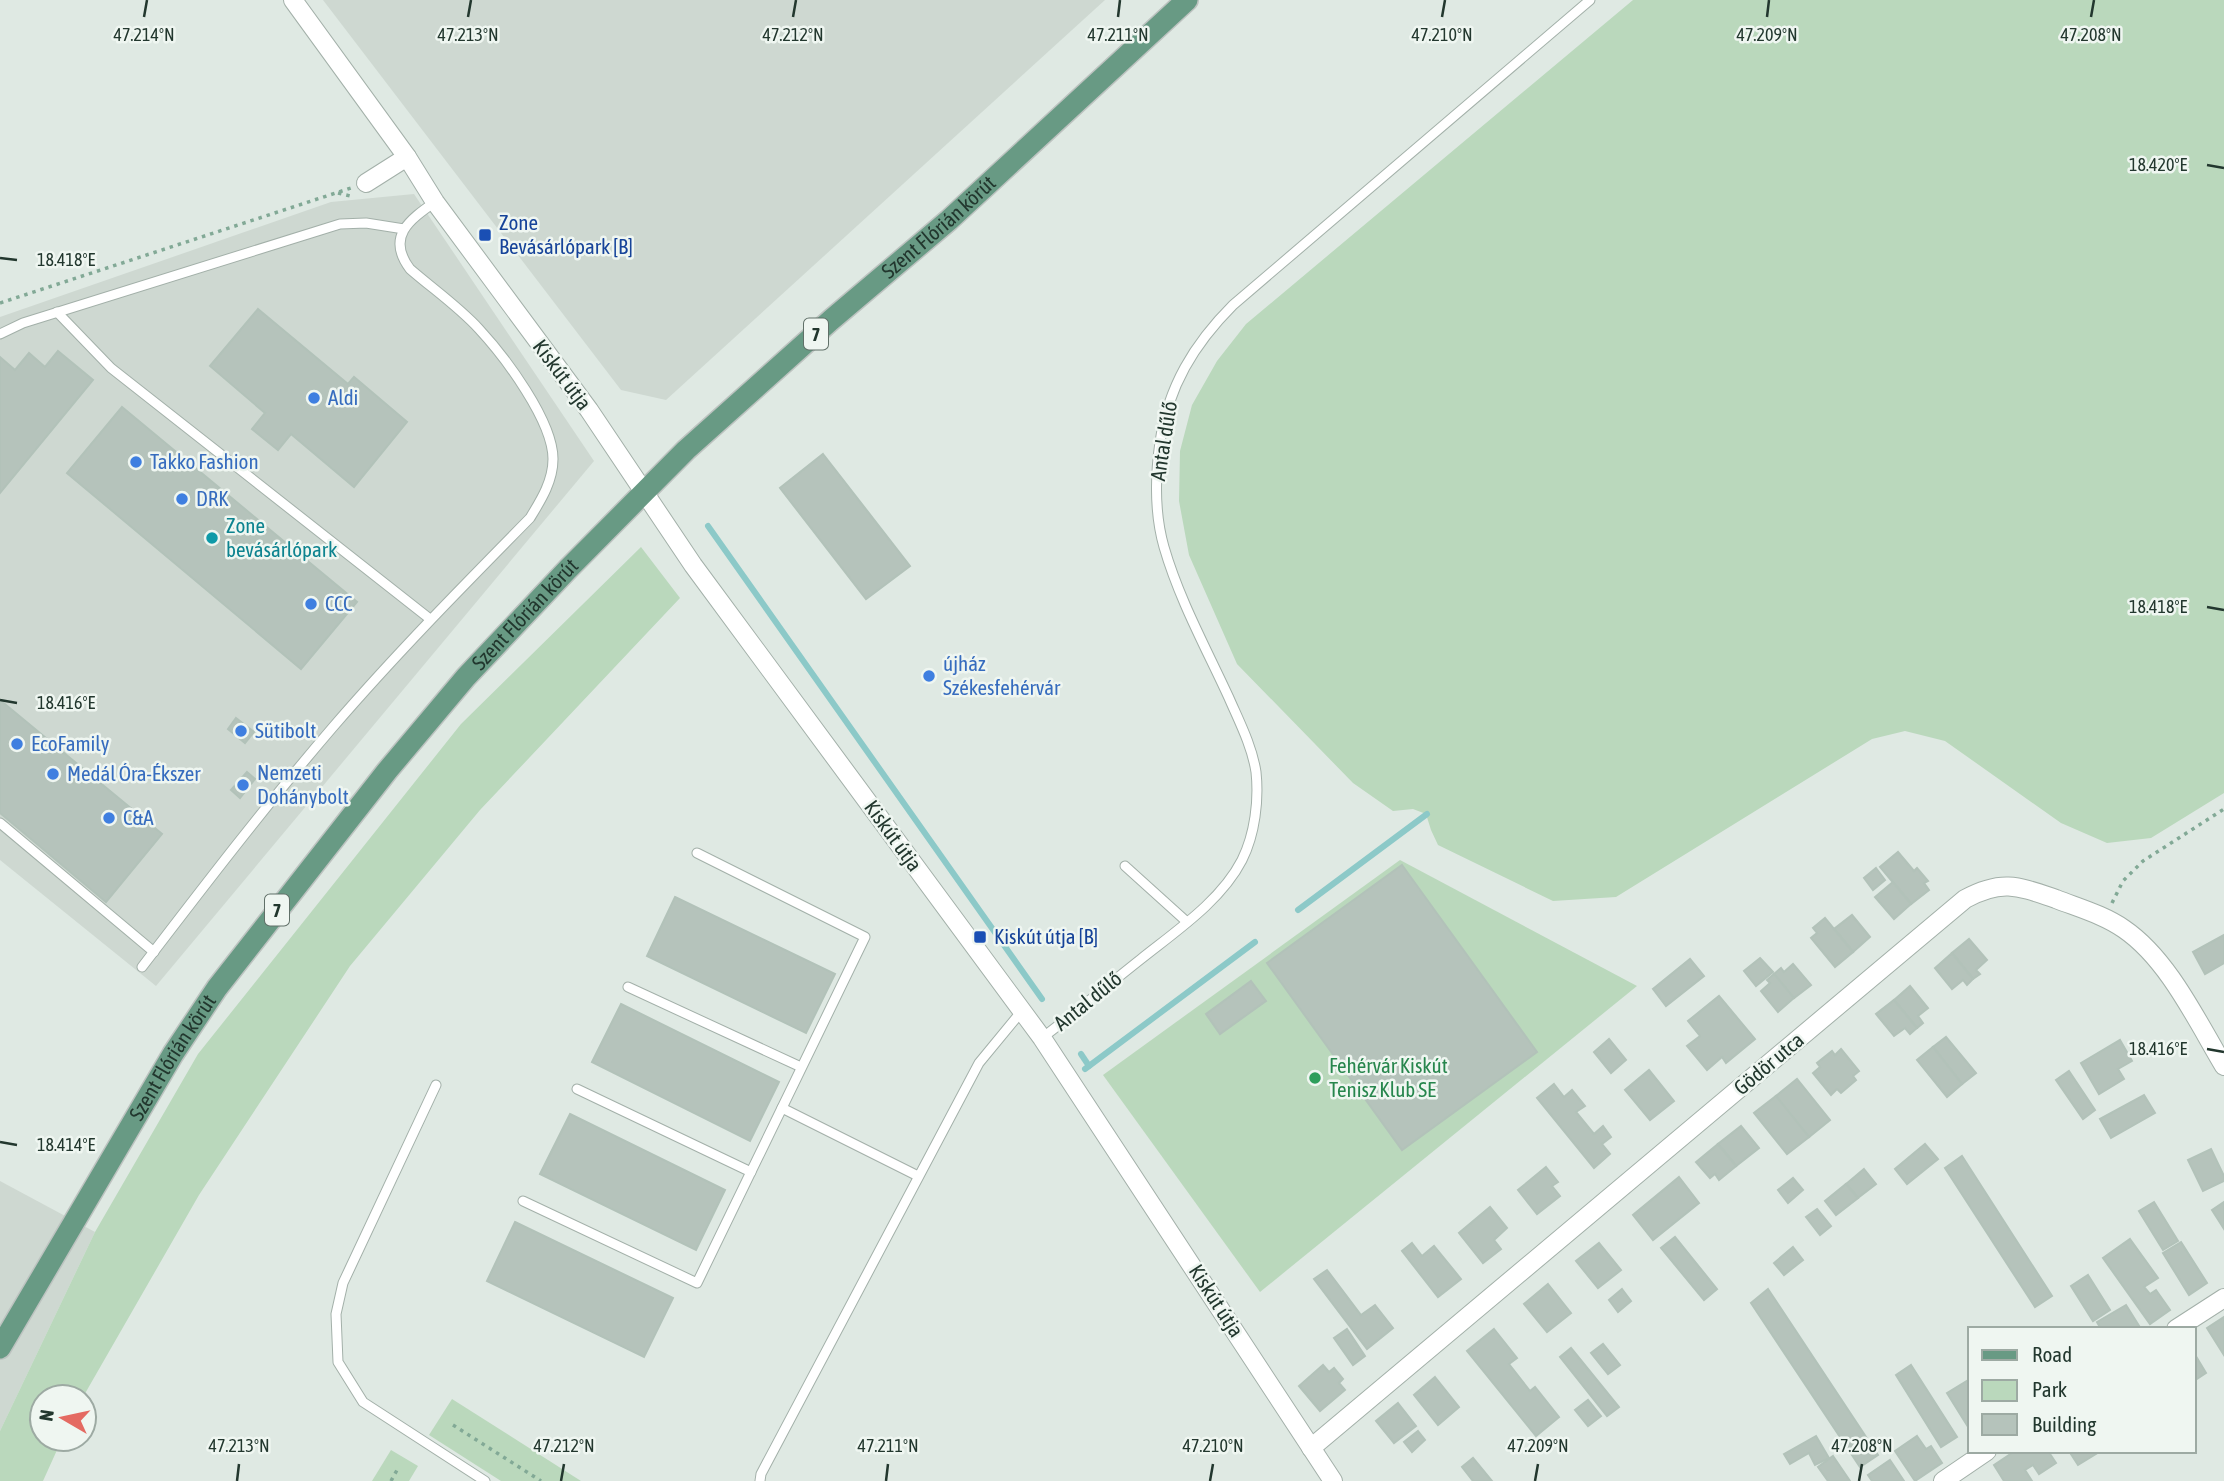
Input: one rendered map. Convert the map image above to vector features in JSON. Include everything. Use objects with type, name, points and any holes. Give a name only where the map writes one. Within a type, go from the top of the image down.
[{"type":"main road","name":"Szent Flórián körút","points":[[0,1348],[173,1054],[217,988],[431,716],[568,569],[686,450],[831,320],[949,220],[1187,0]]},
{"type":"street","name":"Kiskút útja","points":[[293,0],[407,157],[435,202],[589,411],[693,565],[1042,1038],[1333,1481]]},
{"type":"street","points":[[366,183],[407,157]]},
{"type":"street","name":"Gödör utca","points":[[1311,1448],[1965,899],[1989,887],[2026,889],[2106,918],[2126,930],[2152,954],[2177,987],[2224,1066]]},
{"type":"street","points":[[2179,1327],[2224,1298]]},
{"type":"street","points":[[1943,1481],[1983,1453]]},
{"type":"lane","name":"Antal dűlő","points":[[1042,1038],[1186,922],[1223,887],[1242,859],[1252,830],[1257,803],[1255,771],[1247,737],[1179,588],[1164,546],[1157,509],[1156,470],[1162,426],[1173,389],[1209,329],[1233,305],[1590,0]]},
{"type":"lane","points":[[142,967],[249,827],[334,726],[430,619],[530,518],[550,479],[553,460],[551,442],[542,418],[527,392],[479,328],[410,269],[401,257],[399,243],[404,229],[413,217],[435,202]]},
{"type":"lane","points":[[0,334],[57,312],[340,224],[366,223],[404,229]]},
{"type":"lane","points":[[57,312],[111,368],[430,619]]},
{"type":"lane","points":[[0,823],[154,952]]},
{"type":"lane","points":[[523,1201],[697,1283],[864,937],[697,853]]},
{"type":"lane","points":[[1125,866],[1186,922]]},
{"type":"lane","points":[[628,987],[801,1067]]},
{"type":"lane","points":[[760,1481],[761,1474],[979,1063],[1021,1012]]},
{"type":"lane","points":[[436,1085],[343,1283],[336,1314],[338,1362],[363,1402],[485,1481]]},
{"type":"lane","points":[[577,1089],[751,1172]]},
{"type":"lane","points":[[782,1108],[918,1176]]},
{"type":"path","points":[[0,303],[366,183]]},
{"type":"path","points":[[2106,918],[2123,881],[2143,861],[2224,809]]},
{"type":"path","points":[[453,1425],[541,1481]]},
{"type":"path","points":[[391,1481],[397,1470]]},
{"type":"shaded area","points":[[323,0],[1105,0],[666,400],[621,390]]},
{"type":"shaded area","points":[[414,194],[594,461],[156,986],[0,860],[0,317],[331,202]]},
{"type":"shaded area","points":[[0,1181],[95,1232],[0,1431]]},
{"type":"green space","points":[[1633,0],[2224,0],[2224,793],[2151,838],[2107,843],[2061,823],[1945,741],[1905,731],[1872,739],[1616,897],[1553,901],[1438,845],[1426,814],[1413,809],[1393,811],[1353,783],[1237,664],[1189,555],[1179,501],[1180,451],[1192,405],[1217,361],[1246,324]]},
{"type":"green space","points":[[641,547],[680,598],[480,810],[350,966],[199,1195],[91,1383],[28,1383],[28,1453],[56,1453],[43,1481],[0,1481],[0,1431],[95,1232],[198,1054],[461,724]]},
{"type":"green space","name":"Fehérvár Kiskút Tenisz Klub SE","points":[[1400,860],[1637,986],[1260,1292],[1103,1075]]},
{"type":"green space","points":[[452,1399],[581,1481],[501,1481],[429,1435]]},
{"type":"green space","points":[[391,1450],[418,1466],[409,1481],[372,1481]]},
{"type":"building","name":"Aldi","points":[[258,309],[348,384],[354,377],[407,422],[354,487],[291,434],[278,450],[252,429],[265,413],[210,366]]},
{"type":"building","points":[[58,351],[93,380],[0,493],[0,357],[15,370],[29,353],[45,367]]},
{"type":"building","name":"Zone bevásárlópark","points":[[122,407],[357,602],[301,669],[67,473]]},
{"type":"building","points":[[823,454],[910,566],[866,599],[780,488]]},
{"type":"building","points":[[0,700],[162,834],[106,902],[0,813]]},
{"type":"building","name":"Sütibolt","points":[[236,718],[254,732],[245,743],[228,729]]},
{"type":"building","name":"Nemzeti Dohánybolt","points":[[247,772],[255,779],[240,798],[231,790]]},
{"type":"building","points":[[1898,852],[1914,871],[1917,868],[1928,881],[1924,883],[1929,890],[1911,904],[1880,867]]},
{"type":"building","points":[[1402,865],[1537,1052],[1402,1150],[1267,963]]},
{"type":"building","points":[[1876,868],[1885,880],[1873,890],[1864,878]]},
{"type":"building","points":[[1893,882],[1911,904],[1894,919],[1875,897]]},
{"type":"building","points":[[675,897],[835,974],[806,1033],[647,956]]},
{"type":"building","points":[[1852,915],[1870,937],[1853,952],[1834,929]]},
{"type":"building","points":[[1825,918],[1853,952],[1835,967],[1811,938],[1817,933],[1813,928]]},
{"type":"building","points":[[2224,935],[2224,963],[2205,974],[2193,952]]},
{"type":"building","points":[[1969,939],[1987,960],[1976,970],[1980,974],[1973,979],[1952,953]]},
{"type":"building","points":[[1952,953],[1973,979],[1967,985],[1963,980],[1952,989],[1935,968]]},
{"type":"building","points":[[1760,958],[1773,972],[1756,986],[1744,971]]},
{"type":"building","points":[[1690,959],[1704,976],[1666,1006],[1653,989]]},
{"type":"building","points":[[1793,964],[1811,985],[1794,998],[1774,974],[1781,968],[1784,972]]},
{"type":"building","points":[[1774,974],[1794,998],[1778,1012],[1761,991],[1770,983],[1767,980]]},
{"type":"building","points":[[1251,981],[1266,1001],[1220,1034],[1206,1014]]},
{"type":"building","points":[[1910,986],[1928,1008],[1918,1016],[1923,1023],[1917,1028],[1894,1000]]},
{"type":"building","points":[[1719,996],[1755,1039],[1726,1063],[1722,1057],[1707,1070],[1687,1046],[1700,1036],[1688,1021]]},
{"type":"building","points":[[1894,1000],[1917,1028],[1910,1034],[1905,1028],[1894,1036],[1876,1014]]},
{"type":"building","points":[[621,1004],[779,1082],[750,1141],[592,1062]]},
{"type":"building","points":[[1946,1037],[1976,1073],[1962,1084],[1933,1047]]},
{"type":"building","points":[[1609,1039],[1626,1060],[1611,1073],[1594,1052]]},
{"type":"building","points":[[2120,1040],[2132,1061],[2118,1069],[2124,1079],[2099,1094],[2081,1063]]},
{"type":"building","points":[[1933,1047],[1962,1084],[1947,1097],[1917,1060]]},
{"type":"building","points":[[1841,1049],[1859,1071],[1853,1076],[1856,1080],[1841,1093],[1837,1089],[1831,1095],[1813,1073],[1820,1067],[1817,1063],[1832,1051],[1835,1055]]},
{"type":"building","points":[[1649,1070],[1674,1101],[1650,1120],[1625,1090]]},
{"type":"building","points":[[2069,1071],[2095,1110],[2083,1119],[2056,1080]]},
{"type":"building","points":[[1797,1079],[1830,1120],[1809,1137],[1776,1096]]},
{"type":"building","points":[[1554,1084],[1564,1097],[1572,1090],[1585,1106],[1576,1112],[1594,1134],[1603,1126],[1611,1137],[1602,1144],[1610,1154],[1594,1168],[1537,1098]]},
{"type":"building","points":[[2144,1095],[2155,1113],[2111,1138],[2100,1119]]},
{"type":"building","points":[[1776,1096],[1809,1137],[1787,1154],[1754,1113]]},
{"type":"building","points":[[570,1114],[725,1190],[696,1250],[540,1174]]},
{"type":"building","points":[[1741,1126],[1759,1148],[1736,1166],[1718,1144]]},
{"type":"building","points":[[1718,1144],[1736,1166],[1719,1180],[1715,1174],[1710,1178],[1696,1162]]},
{"type":"building","points":[[1925,1144],[1938,1159],[1907,1184],[1895,1169]]},
{"type":"building","points":[[2211,1149],[2224,1181],[2203,1191],[2188,1160]]},
{"type":"building","points":[[1962,1156],[2052,1296],[2035,1307],[1945,1168]]},
{"type":"building","points":[[1546,1167],[1558,1182],[1552,1186],[1560,1196],[1537,1214],[1518,1190]]},
{"type":"building","points":[[1864,1169],[1876,1184],[1858,1198],[1846,1184]]},
{"type":"building","points":[[1679,1177],[1699,1203],[1653,1240],[1633,1215]]},
{"type":"building","points":[[1793,1178],[1803,1190],[1788,1203],[1778,1190]]},
{"type":"building","points":[[1846,1184],[1858,1198],[1836,1215],[1825,1201]]},
{"type":"building","points":[[2154,1202],[2178,1241],[2163,1250],[2139,1211]]},
{"type":"building","points":[[2224,1202],[2224,1229],[2212,1210]]},
{"type":"building","points":[[1490,1207],[1507,1228],[1494,1240],[1501,1249],[1483,1263],[1459,1233]]},
{"type":"building","points":[[1817,1209],[1831,1226],[1820,1235],[1806,1217]]},
{"type":"building","points":[[515,1222],[673,1298],[644,1357],[487,1281]]},
{"type":"building","points":[[1675,1237],[1717,1289],[1704,1300],[1661,1248]]},
{"type":"building","points":[[2130,1239],[2158,1278],[2144,1287],[2150,1294],[2156,1290],[2170,1310],[2150,1324],[2103,1258]]},
{"type":"building","points":[[2181,1242],[2207,1283],[2189,1295],[2163,1253]]},
{"type":"building","points":[[1412,1243],[1422,1256],[1434,1246],[1461,1279],[1438,1297],[1402,1251]]},
{"type":"building","points":[[1599,1243],[1621,1270],[1598,1288],[1576,1261]]},
{"type":"building","points":[[1793,1247],[1803,1260],[1784,1275],[1774,1263]]},
{"type":"building","points":[[1327,1270],[1361,1315],[1375,1305],[1393,1328],[1367,1349],[1314,1279]]},
{"type":"building","points":[[2088,1275],[2110,1310],[2093,1321],[2071,1286]]},
{"type":"building","points":[[1548,1284],[1571,1313],[1547,1332],[1524,1304]]},
{"type":"building","points":[[1622,1289],[1631,1301],[1618,1312],[1609,1300]]},
{"type":"building","points":[[1768,1289],[1878,1455],[1860,1467],[1751,1303]]},
{"type":"building","points":[[2126,1305],[2140,1327],[2100,1327],[2097,1322]]},
{"type":"building","points":[[2224,1317],[2224,1355],[2207,1328]]},
{"type":"building","points":[[1347,1329],[1365,1356],[1353,1365],[1334,1338]]},
{"type":"building","points":[[1494,1329],[1517,1358],[1509,1364],[1530,1391],[1535,1387],[1559,1417],[1536,1436],[1467,1351]]},
{"type":"building","points":[[1603,1344],[1620,1365],[1608,1374],[1591,1353]]},
{"type":"building","points":[[1571,1348],[1619,1407],[1607,1416],[1560,1357]]},
{"type":"building","points":[[2196,1356],[2206,1373],[2196,1380]]},
{"type":"building","points":[[1323,1365],[1329,1372],[1334,1368],[1343,1379],[1339,1383],[1345,1390],[1320,1411],[1299,1386]]},
{"type":"building","points":[[1911,1365],[1957,1437],[1941,1447],[1896,1375]]},
{"type":"building","points":[[1435,1377],[1459,1407],[1438,1425],[1414,1395]]},
{"type":"building","points":[[1968,1380],[1968,1427],[1947,1393]]},
{"type":"building","points":[[1588,1400],[1601,1416],[1588,1426],[1575,1410]]},
{"type":"building","points":[[1398,1403],[1416,1426],[1394,1443],[1376,1421]]},
{"type":"building","points":[[1418,1431],[1425,1440],[1412,1452],[1404,1442]]},
{"type":"building","points":[[1816,1436],[1829,1458],[1815,1465],[1809,1453],[1790,1464],[1784,1454]]},
{"type":"building","points":[[1917,1436],[1926,1449],[1931,1446],[1942,1463],[1915,1481],[1895,1451]]},
{"type":"building","points":[[2012,1453],[2049,1453],[2056,1463],[2039,1474],[2033,1465],[2025,1470],[2032,1481],[2004,1481],[1994,1465]]},
{"type":"building","points":[[2070,1453],[2097,1453],[2078,1465]]},
{"type":"building","points":[[1833,1456],[1850,1481],[1828,1481],[1818,1467]]},
{"type":"building","points":[[1473,1458],[1492,1481],[1473,1481],[1462,1467]]},
{"type":"building","points":[[1890,1460],[1904,1481],[1872,1481],[1868,1475]]},
{"type":"waterway","points":[[708,526],[1042,999]]},
{"type":"waterway","points":[[1298,910],[1427,814]]},
{"type":"waterway","points":[[1085,1069],[1255,942]]},
{"type":"waterway","points":[[1081,1054],[1089,1066]]},
{"type":"place","name":"Zone Bevásárlópark [B]","points":[[485,235]]},
{"type":"place","name":"Aldi","points":[[314,398]]},
{"type":"place","name":"Takko Fashion","points":[[136,462]]},
{"type":"place","name":"DRK","points":[[182,499]]},
{"type":"place","name":"Zone bevásárlópark","points":[[212,538]]},
{"type":"place","name":"CCC","points":[[311,604]]},
{"type":"place","name":"újház Székesfehérvár","points":[[929,676]]},
{"type":"place","name":"Sütibolt","points":[[241,731]]},
{"type":"place","name":"EcoFamily","points":[[17,744]]},
{"type":"place","name":"Medál Óra-Ékszer","points":[[53,774]]},
{"type":"place","name":"Nemzeti Dohánybolt","points":[[243,785]]},
{"type":"place","name":"C&A","points":[[109,818]]},
{"type":"place","name":"Kiskút útja [B]","points":[[980,937]]},
{"type":"place","name":"Fehérvár Kiskút Tenisz Klub SE","points":[[1315,1078]]}]
